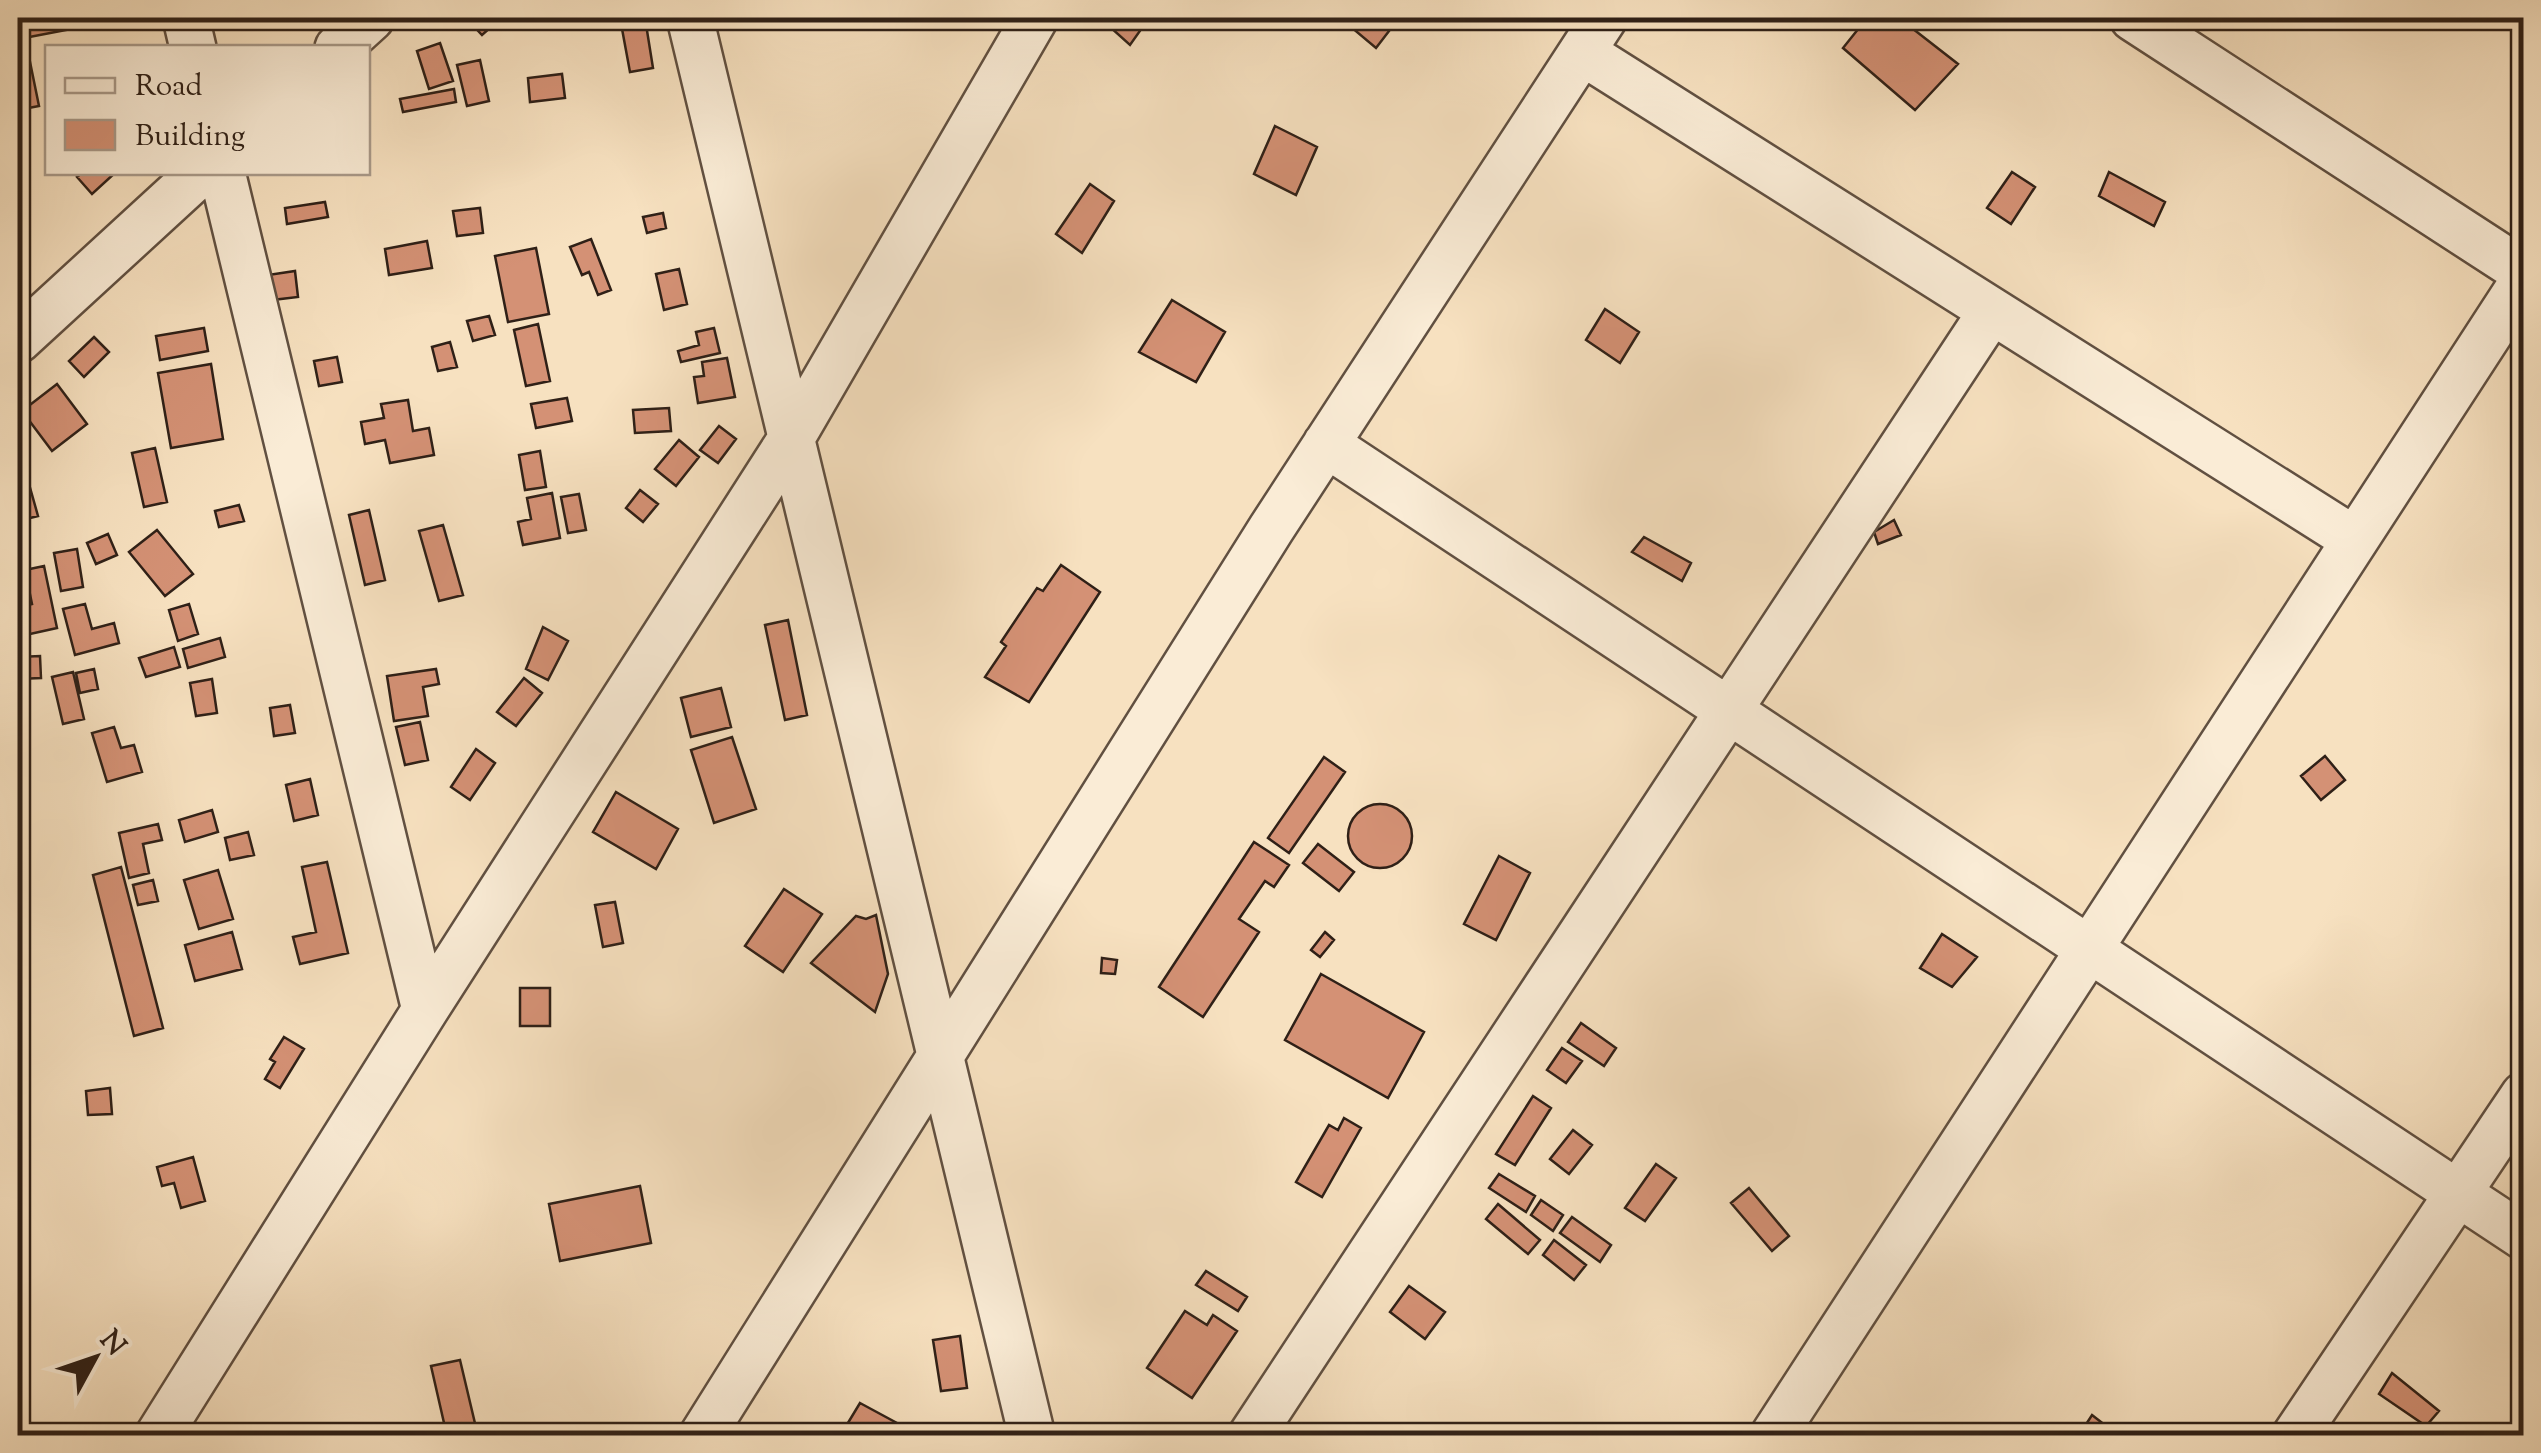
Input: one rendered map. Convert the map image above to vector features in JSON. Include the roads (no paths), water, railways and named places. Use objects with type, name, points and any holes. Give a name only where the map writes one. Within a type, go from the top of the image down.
[{"type":"street","points":[[186,18],[192,45]]},
{"type":"street","points":[[341,45],[371,18]]},
{"type":"street","points":[[690,18],[1032,1436]]},
{"type":"street","points":[[158,1436],[791,439],[1035,18]]},
{"type":"street","points":[[1773,1436],[2524,276],[2134,18]]},
{"type":"street","points":[[702,1436],[1326,444],[1593,34],[1992,312],[2354,540]]},
{"type":"street","points":[[18,340],[198,175]]},
{"type":"street","points":[[223,175],[426,1010]]},
{"type":"street","points":[[1251,1436],[1992,312]]},
{"type":"street","points":[[1326,444],[2524,1237]]},
{"type":"street","points":[[2295,1436],[2524,1095]]}]
